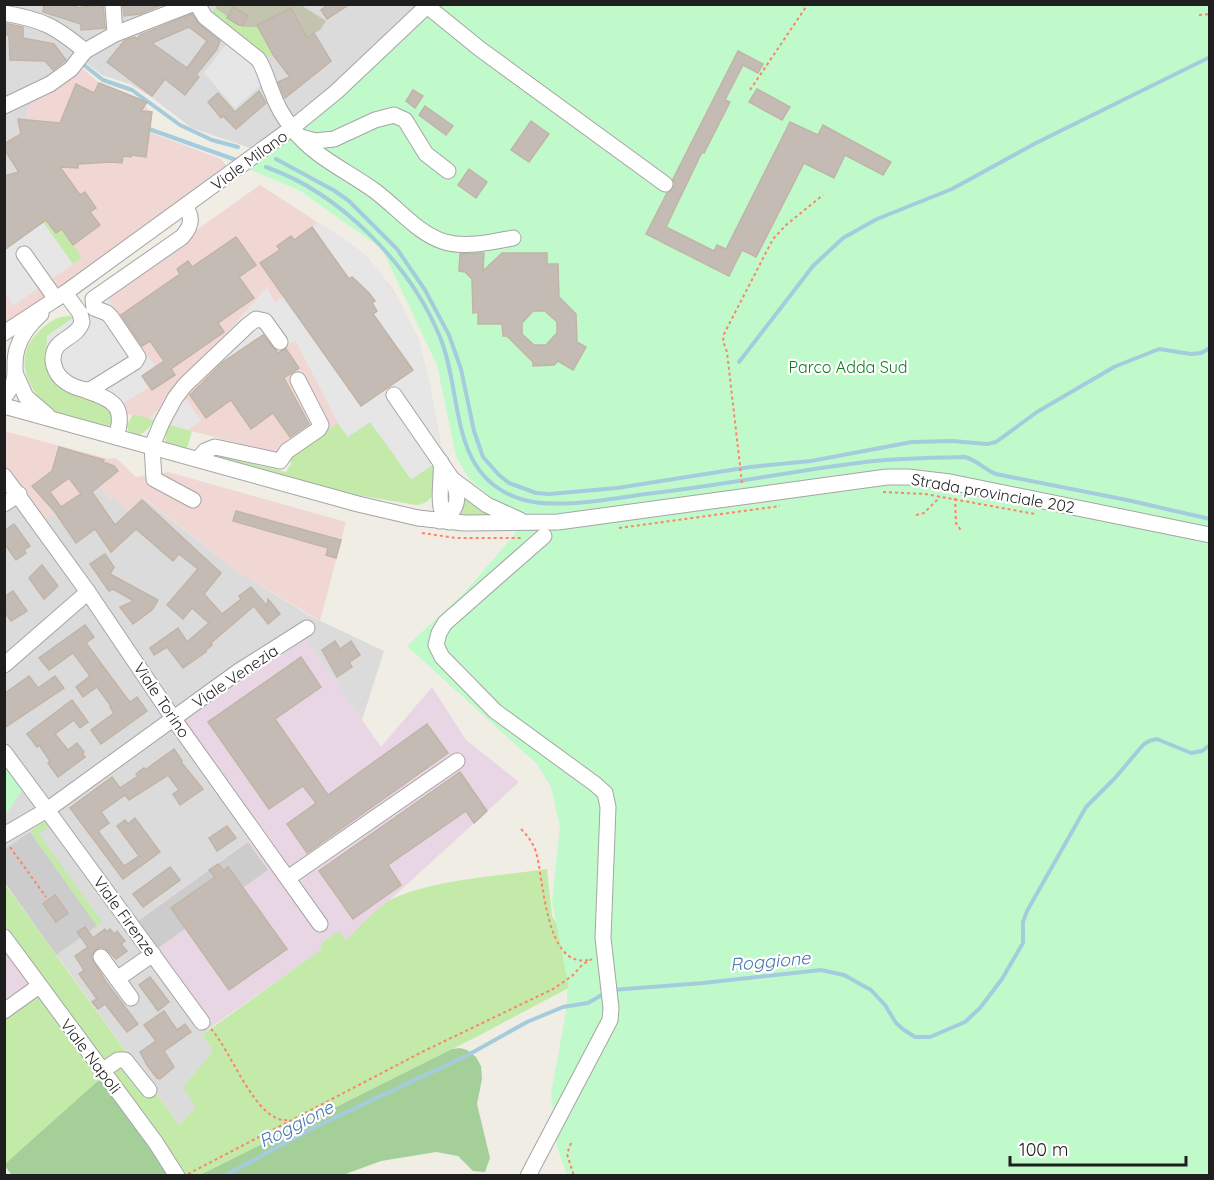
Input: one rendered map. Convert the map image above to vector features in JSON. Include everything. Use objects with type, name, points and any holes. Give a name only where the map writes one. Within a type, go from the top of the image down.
[{"type":"street","points":[[112,4],[115,34]]},
{"type":"street","points":[[4,106],[50,84],[71,69],[85,51],[115,34],[192,4]]},
{"type":"street","points":[[197,4],[205,16],[258,59],[275,100],[297,133],[321,157],[375,191],[433,237],[453,243],[483,243],[513,238]]},
{"type":"street","points":[[428,5],[480,49],[665,184]]},
{"type":"street","name":"Viale Milano","points":[[4,333],[185,207],[297,133],[428,5]]},
{"type":"street","points":[[4,13],[33,18],[58,29],[85,51]]},
{"type":"street","points":[[297,133],[315,141],[334,139],[375,120],[394,115],[405,120],[426,154],[448,171]]},
{"type":"street","points":[[87,391],[130,365],[138,357],[111,317],[94,308],[93,299],[185,233],[191,220],[185,207]]},
{"type":"street","points":[[24,254],[60,296],[80,313],[82,322],[78,330],[56,347],[53,356],[56,373],[67,382],[111,401],[118,410],[120,421],[116,436]]},
{"type":"street","name":"Viale Milano","points":[[4,397],[13,386],[17,349],[24,336],[34,320],[60,296]]},
{"type":"street","points":[[193,500],[154,478],[152,447],[162,422],[179,391],[256,319],[265,321],[280,342]]},
{"type":"street","points":[[4,354],[31,403],[60,422]]},
{"type":"street","points":[[198,459],[204,451],[215,447],[280,461],[286,451],[319,429],[321,425],[298,380]]},
{"type":"street","points":[[394,395],[441,462],[452,479],[458,502],[445,520],[440,494],[441,462]]},
{"type":"street","name":"Strada provinciale 202","points":[[4,406],[358,504],[401,514],[445,520],[489,524],[558,522],[858,480],[908,477],[954,483],[1209,535]]},
{"type":"street","name":"Viale Torino","points":[[4,476],[19,494],[173,718],[320,924]]},
{"type":"street","points":[[452,479],[495,510],[528,523]]},
{"type":"street","points":[[4,504],[19,494]]},
{"type":"street","points":[[401,514],[428,507],[440,494]]},
{"type":"street","points":[[528,1176],[604,1034],[609,1020],[608,991],[597,957],[608,807],[604,793],[595,784],[495,711],[442,657],[436,645],[445,623],[544,536]]},
{"type":"street","points":[[4,665],[88,592]]},
{"type":"street","name":"Viale Venezia","points":[[4,835],[47,810],[239,671],[307,628]]},
{"type":"street","name":"Viale Firenze","points":[[4,752],[202,1022]]},
{"type":"street","points":[[288,878],[457,761]]},
{"type":"street","name":"Viale Napoli","points":[[4,937],[156,1143],[177,1176]]},
{"type":"street","points":[[117,979],[153,954]]},
{"type":"street","points":[[101,957],[131,998]]},
{"type":"street","points":[[4,1011],[39,987]]},
{"type":"street","points":[[102,1071],[115,1061],[122,1059],[128,1061],[149,1090]]},
{"type":"street","points":[[117,1091],[138,1075]]},
{"type":"path","points":[[750,90],[808,4]]},
{"type":"path","points":[[1199,15],[1209,14]]},
{"type":"path","points":[[743,490],[727,352],[723,341],[724,334],[773,239],[786,225],[824,195]]},
{"type":"path","points":[[916,515],[924,513],[954,483]]},
{"type":"path","points":[[954,483],[956,523],[962,532]]},
{"type":"path","points":[[876,492],[901,492],[955,499],[1041,515]]},
{"type":"path","points":[[613,529],[786,506]]},
{"type":"path","points":[[521,829],[536,850],[545,909],[564,951],[572,959],[580,961],[597,957]]},
{"type":"path","points":[[4,840],[46,897]]},
{"type":"path","points":[[185,1176],[424,1051],[553,989],[572,976],[583,964],[597,957]]},
{"type":"path","points":[[202,1022],[219,1039],[238,1075],[265,1110],[274,1119],[290,1120]]},
{"type":"path","points":[[571,1143],[567,1154],[574,1176]]},
{"type":"shaded area","points":[[219,4],[301,5],[326,21],[320,30],[273,55],[258,27],[242,27],[215,8]]},
{"type":"shaded area","points":[[5,5],[427,5],[259,151],[192,128],[130,84],[102,75],[86,63],[27,111],[31,130],[19,172],[5,177]]},
{"type":"shaded area","points":[[227,43],[256,68],[263,83],[235,108],[204,73]]},
{"type":"shaded area","points":[[81,67],[99,83],[129,94],[152,112],[149,132],[221,159],[231,172],[5,330],[5,177],[38,162],[27,111],[32,102],[68,79]]},
{"type":"shaded area","points":[[260,185],[351,244],[366,256],[392,288],[418,338],[429,380],[441,446],[447,455],[290,457],[112,410],[84,310],[88,313]]},
{"type":"shaded area","points":[[43,222],[73,264],[13,306],[5,294],[4,250]]},
{"type":"shaded area","points":[[318,222],[366,256],[380,272],[401,304],[418,338],[429,380],[441,446],[447,455],[412,479],[370,422],[348,437],[338,423],[295,340],[278,352],[264,333],[222,363],[212,349],[267,287],[275,303],[284,296],[361,406],[413,370],[373,314],[377,311],[372,303],[375,300],[353,277],[349,279],[312,227]]},
{"type":"shaded area","points":[[108,298],[155,366],[142,376],[148,388],[112,410],[67,392],[53,381],[46,361],[47,336],[84,310],[88,313]]},
{"type":"shaded area","points":[[178,387],[201,421],[188,430],[149,419]]},
{"type":"shaded area","points":[[4,431],[109,459],[116,458],[136,477],[168,472],[346,522],[320,621],[237,571],[143,497],[127,512],[115,497],[111,499],[97,483],[41,522],[5,474]]},
{"type":"shaded area","points":[[97,483],[111,499],[114,496],[142,497],[237,571],[310,616],[384,651],[362,720],[301,633],[259,833],[139,920],[214,1025],[202,1035],[214,1051],[196,1107],[179,1125],[5,883],[4,504]]},
{"type":"shaded area","points":[[301,633],[381,747],[432,687],[466,740],[519,782],[346,940],[339,931],[320,944],[323,949],[214,1025],[138,921],[259,833],[176,719]]},
{"type":"shaded area","points":[[30,832],[97,926],[56,955],[5,883],[4,850]]},
{"type":"shaded area","points":[[248,842],[268,870],[158,948],[138,921]]},
{"type":"shaded area","points":[[4,925],[50,989],[5,1021],[4,1021]]},
{"type":"green space","name":"Parco Adda Sud","points":[[436,5],[1209,5],[1209,1175],[567,1175],[557,1147],[551,1094],[566,1012],[568,984],[552,902],[560,826],[551,787],[537,764],[407,646],[465,592],[516,533],[517,513],[497,502],[469,479],[456,456],[437,365],[382,249],[299,190],[246,168]]},
{"type":"green space","points":[[215,8],[242,27],[258,27],[273,55],[263,56],[210,14]]},
{"type":"green space","points":[[46,220],[56,233],[62,229],[82,257],[73,264],[43,222]]},
{"type":"green space","points":[[74,317],[47,369],[51,378],[63,390],[103,404],[115,413],[112,424],[108,426],[53,412],[33,397],[36,394],[25,368],[26,351],[36,335],[53,320]]},
{"type":"green space","points":[[133,414],[155,420],[140,435],[132,435],[127,425]]},
{"type":"green space","points":[[370,422],[411,479],[433,464],[436,484],[433,496],[429,500],[416,505],[351,494],[215,456],[286,472],[291,464],[290,457],[338,423],[348,437]]},
{"type":"green space","points":[[167,424],[192,431],[187,448],[165,443]]},
{"type":"green space","points":[[464,497],[494,516],[458,516]]},
{"type":"green space","points":[[4,763],[22,790],[5,816],[4,816]]},
{"type":"green space","points":[[43,822],[49,826],[39,834],[102,922],[97,926],[30,832]]},
{"type":"green space","points":[[547,869],[552,916],[563,934],[576,984],[480,1035],[200,1175],[183,1175],[5,925],[4,883],[179,1125],[196,1107],[183,1087],[213,1051],[202,1035],[322,949],[320,944],[339,931],[346,940],[381,906],[409,892],[489,876]]},
{"type":"green space","points":[[39,997],[100,1079],[5,1165],[4,1021]]},
{"type":"green space","points":[[460,1048],[476,1057],[481,1066],[482,1079],[477,1104],[490,1158],[485,1172],[473,1171],[458,1156],[436,1152],[381,1161],[343,1175],[200,1175],[452,1049]]},
{"type":"green space","points":[[100,1079],[139,1129],[169,1175],[9,1175],[11,1174],[4,1165]]},
{"type":"building","points":[[44,4],[77,4],[76,8],[103,4],[105,28],[81,30],[81,24],[43,12]]},
{"type":"building","points":[[123,4],[164,4],[140,14],[124,16]]},
{"type":"building","points":[[329,4],[350,4],[327,19],[321,10]]},
{"type":"building","points":[[233,7],[248,16],[243,25],[227,18]]},
{"type":"building","points":[[291,8],[307,38],[314,33],[331,61],[285,98],[278,82],[290,77],[274,56],[257,25]]},
{"type":"building","points":[[192,14],[199,24],[220,41],[217,49],[196,75],[199,77],[185,95],[165,79],[152,96],[107,62],[125,40],[135,37],[137,39],[140,35]],"holes":[[[189,27],[207,41],[187,68],[152,43]]]},
{"type":"building","points":[[4,23],[23,27],[23,38],[54,44],[66,60],[53,70],[45,61],[10,60],[9,35],[4,35]]},
{"type":"building","points":[[738,51],[763,64],[758,73],[743,65],[725,100],[730,102],[704,153],[702,152],[666,227],[714,251],[717,245],[726,249],[790,122],[818,135],[823,125],[891,162],[883,175],[845,155],[834,178],[804,163],[756,257],[742,250],[729,276],[646,234],[667,193],[673,189],[675,184],[673,179]]},
{"type":"building","points":[[99,83],[147,102],[141,111],[152,112],[146,157],[131,155],[131,157],[123,156],[122,163],[78,164],[78,168],[60,167],[80,195],[85,192],[96,208],[90,212],[100,225],[73,245],[62,229],[56,233],[46,220],[4,250],[4,176],[19,172],[4,149],[4,144],[21,134],[18,119],[60,123],[76,84],[94,93]]},
{"type":"building","points":[[757,89],[790,107],[782,120],[749,102]]},
{"type":"building","points":[[413,90],[423,96],[415,108],[406,101]]},
{"type":"building","points":[[259,91],[266,103],[236,129],[223,116],[221,118],[208,102],[218,93],[235,112]]},
{"type":"building","points":[[425,106],[453,126],[446,135],[419,115]]},
{"type":"building","points":[[531,121],[549,134],[529,162],[511,150]]},
{"type":"building","points":[[469,169],[487,182],[476,198],[458,185]]},
{"type":"building","points":[[312,227],[349,279],[352,277],[375,301],[372,303],[377,311],[373,314],[413,370],[361,406],[260,263],[280,250],[277,246],[291,236],[294,240]]},
{"type":"building","points":[[236,237],[256,265],[239,277],[254,298],[218,323],[224,332],[171,369],[175,375],[152,390],[142,376],[164,361],[150,341],[142,346],[121,315],[180,274],[177,269],[188,261],[192,267]]},
{"type":"building","points":[[484,253],[483,271],[502,253],[547,253],[547,264],[558,264],[559,297],[576,314],[577,342],[586,347],[573,370],[558,361],[554,365],[533,366],[533,362],[507,336],[503,336],[502,324],[478,324],[478,312],[473,313],[472,279],[465,272],[459,271],[460,254]],"holes":[[[533,311],[545,311],[557,322],[557,333],[546,345],[534,345],[522,334],[522,323]]]},
{"type":"building","points":[[263,335],[278,353],[286,349],[299,368],[284,378],[309,424],[290,437],[273,413],[251,429],[231,400],[206,418],[190,395],[223,362]]},
{"type":"building","points":[[59,447],[104,460],[103,462],[114,466],[118,471],[92,492],[115,525],[142,500],[221,573],[204,594],[222,614],[241,599],[239,596],[251,587],[267,606],[268,599],[280,614],[268,624],[254,606],[211,643],[212,645],[206,652],[183,668],[167,647],[154,655],[150,648],[178,628],[187,642],[209,623],[192,608],[183,619],[167,605],[198,569],[179,554],[173,561],[136,529],[111,552],[95,529],[76,543],[55,512],[32,486],[52,471]],"holes":[[[69,478],[81,494],[61,507],[50,492]]]},
{"type":"building","points":[[236,511],[341,540],[336,558],[326,555],[328,548],[233,521]]},
{"type":"building","points":[[14,524],[30,546],[24,550],[26,553],[16,560],[4,543],[4,531]]},
{"type":"building","points":[[105,554],[114,567],[110,574],[158,600],[152,610],[133,624],[120,607],[134,601],[113,589],[109,591],[90,564]]},
{"type":"building","points":[[42,565],[58,586],[44,599],[29,578]]},
{"type":"building","points":[[13,591],[27,611],[11,621],[4,611],[4,597]]},
{"type":"building","points":[[85,625],[94,637],[86,643],[130,702],[137,697],[147,711],[101,744],[91,730],[114,713],[97,687],[83,697],[76,687],[90,676],[73,653],[49,670],[39,658]]},
{"type":"building","points":[[335,641],[340,649],[351,641],[360,655],[349,662],[352,667],[337,677],[322,650]]},
{"type":"building","points":[[301,657],[321,687],[275,719],[328,795],[427,724],[448,753],[307,853],[287,824],[316,803],[303,786],[269,809],[208,722]]},
{"type":"building","points":[[29,676],[38,688],[55,676],[64,688],[4,728],[4,694]]},
{"type":"building","points":[[72,700],[88,722],[80,728],[74,720],[55,734],[68,750],[77,743],[85,757],[58,777],[39,745],[37,747],[27,734]]},
{"type":"building","points":[[174,749],[181,762],[203,789],[180,805],[173,794],[179,790],[168,775],[129,800],[125,795],[101,812],[109,823],[98,831],[124,866],[139,856],[117,826],[125,820],[128,824],[135,818],[160,852],[123,879],[70,808],[112,777],[120,788],[138,776],[136,774],[144,768],[145,770]]},
{"type":"building","points":[[460,772],[487,811],[474,823],[466,811],[388,865],[401,885],[353,919],[319,871]]},
{"type":"building","points":[[227,826],[236,838],[217,851],[209,838]]},
{"type":"building","points":[[218,864],[224,871],[228,867],[287,949],[229,990],[171,908],[215,877],[209,870]]},
{"type":"building","points":[[170,867],[180,880],[143,907],[133,894]]},
{"type":"building","points":[[55,895],[68,913],[56,922],[43,904]]},
{"type":"building","points":[[85,927],[93,938],[105,929],[106,932],[110,929],[114,934],[117,931],[125,941],[121,944],[127,951],[116,959],[101,947],[95,950],[91,957],[106,982],[138,1024],[127,1032],[105,1004],[98,1009],[92,1002],[97,999],[79,974],[84,970],[75,956],[88,947],[77,932]]},
{"type":"building","points":[[150,977],[169,1002],[158,1011],[139,985]]},
{"type":"building","points":[[164,1011],[177,1030],[185,1024],[191,1032],[164,1051],[174,1067],[160,1079],[147,1065],[140,1052],[156,1041],[144,1025]]},
{"type":"waterway","points":[[739,362],[813,266],[843,238],[877,219],[952,189],[1036,143],[1210,57]]},
{"type":"waterway","points":[[84,65],[103,80],[132,90],[180,125],[212,140],[238,147]]},
{"type":"waterway","points":[[149,129],[236,160]]},
{"type":"waterway","points":[[276,159],[349,201],[397,249],[425,290],[449,335],[461,369],[474,431],[483,457],[509,483],[536,493],[617,488],[750,467],[811,461],[912,442],[952,441],[987,444],[996,442],[1037,412],[1114,367],[1159,349],[1191,354],[1201,353],[1210,348]]},
{"type":"waterway","points":[[266,167],[320,194],[346,213],[370,234],[411,283],[440,337],[462,432],[470,454],[482,473],[499,489],[524,500],[552,504],[584,502],[865,462],[965,457],[996,474],[1210,519]]},
{"type":"waterway","name":"Roggione","points":[[612,990],[821,970],[844,975],[871,990],[904,1030],[915,1037],[930,1037],[965,1022],[980,1008],[1002,979],[1023,943],[1023,922],[1027,911],[1086,807],[1143,745],[1157,739],[1191,753],[1202,751],[1210,745]]},
{"type":"waterway","name":"Roggione","points":[[224,1176],[315,1127],[468,1055],[527,1022],[563,1007],[588,1003],[605,993]]}]
